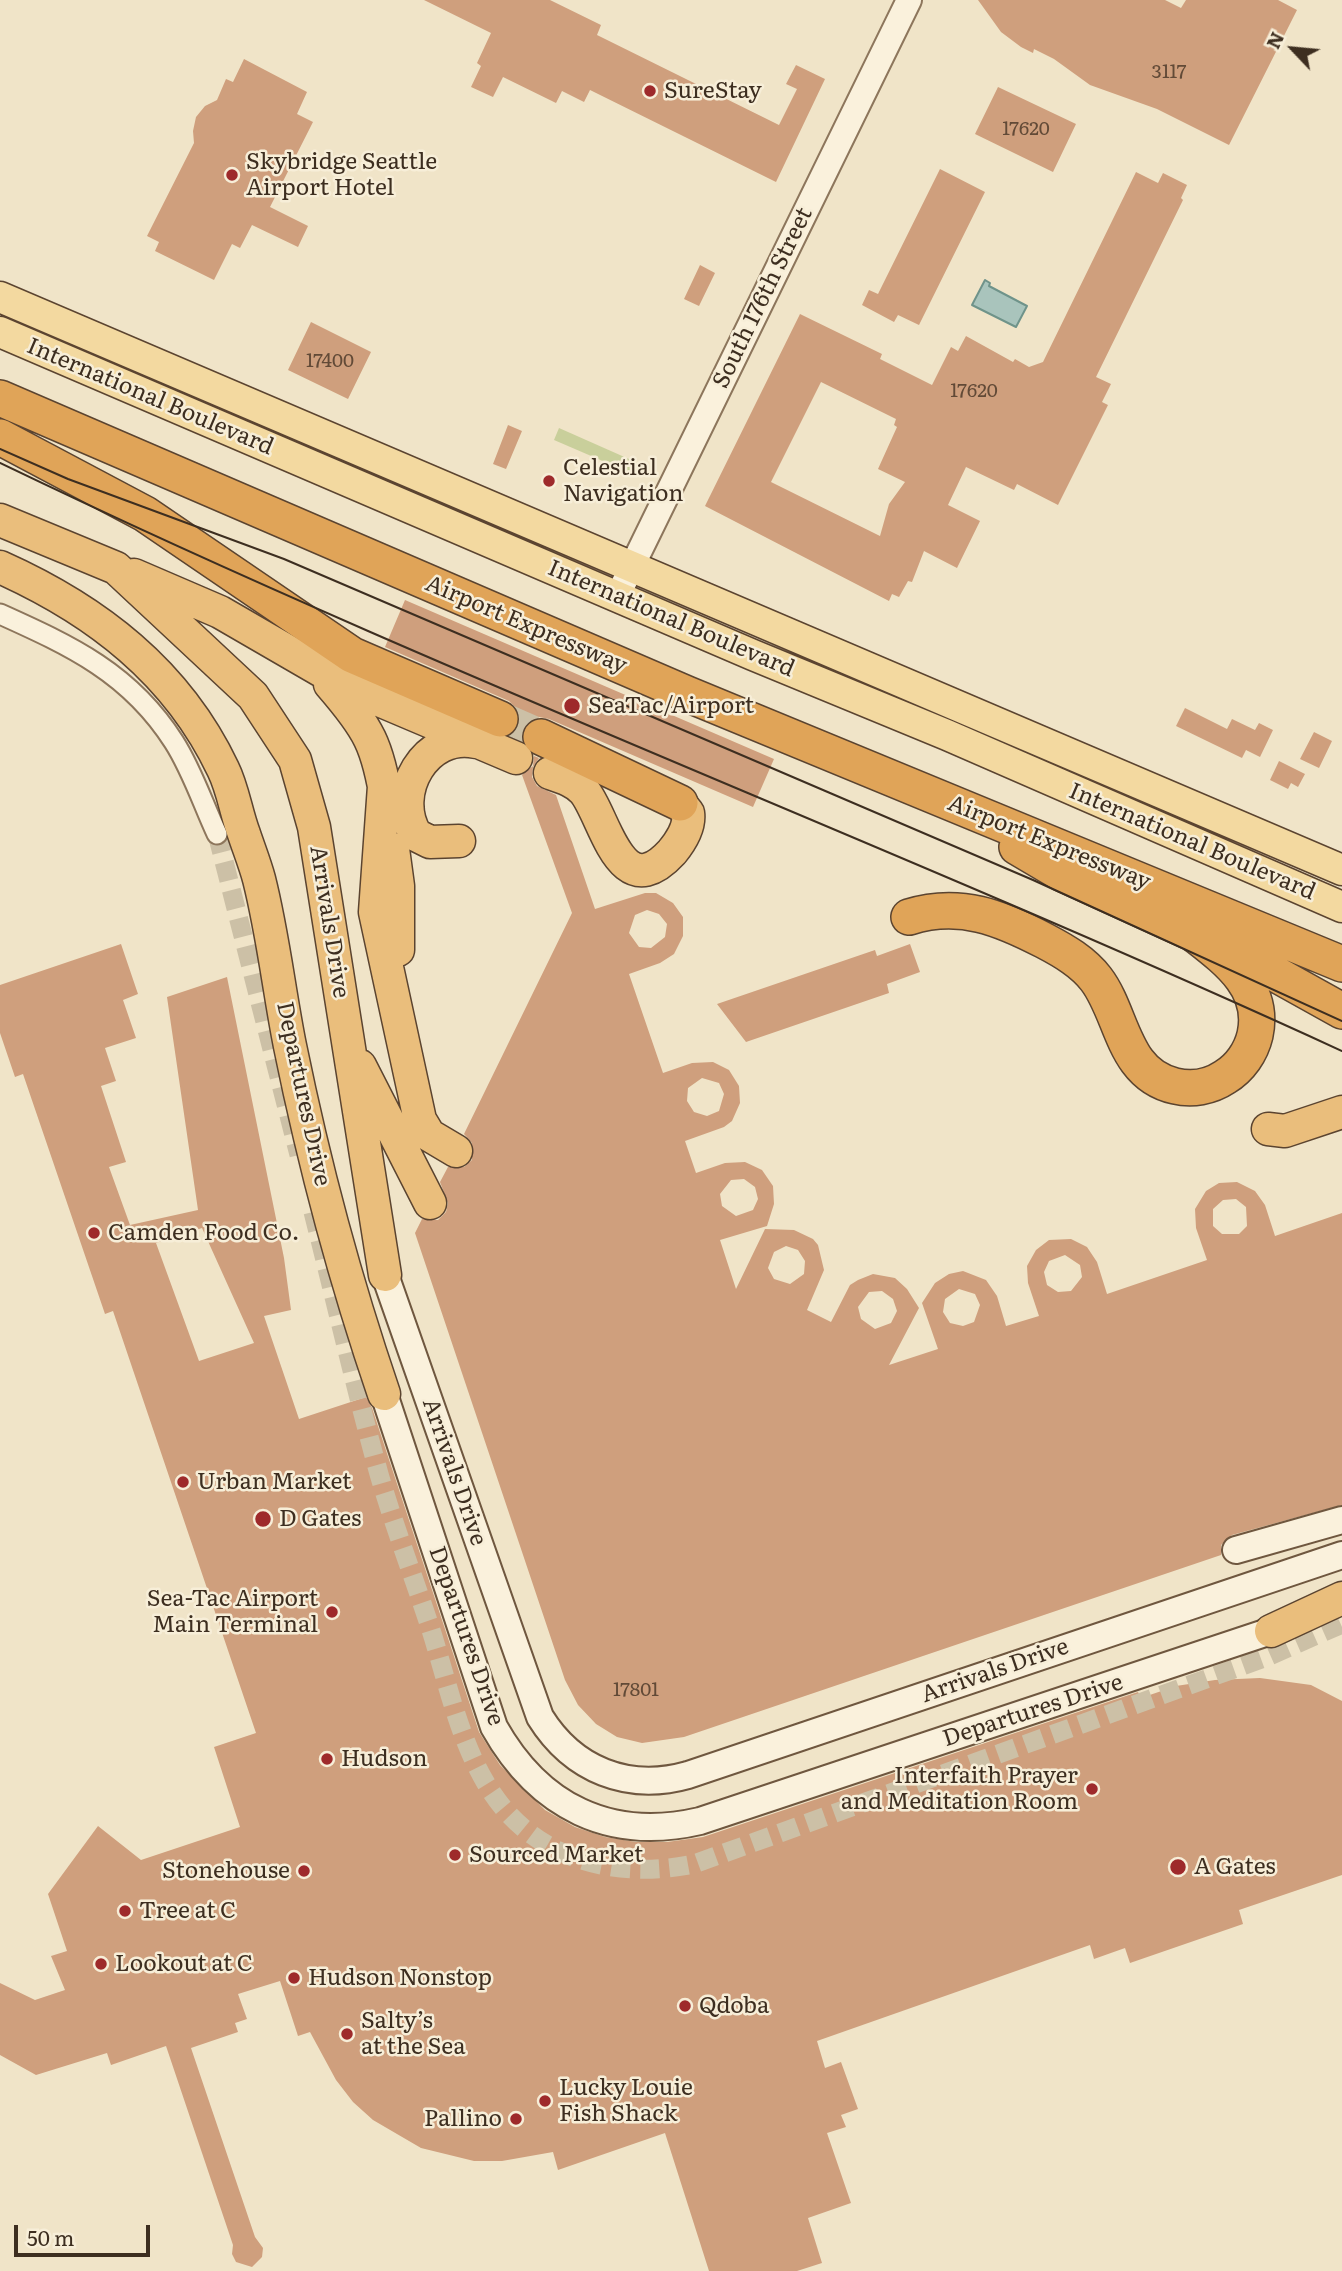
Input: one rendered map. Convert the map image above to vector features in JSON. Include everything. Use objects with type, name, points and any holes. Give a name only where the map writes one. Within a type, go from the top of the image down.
[{"type":"highway","name":"Airport Expressway","points":[[0,398],[687,694],[1076,852],[1287,943]]},
{"type":"highway","points":[[0,437],[145,514],[352,655],[488,730],[528,748],[680,803],[688,813],[688,824],[671,852],[651,866],[630,866],[615,853],[582,788],[550,773]]},
{"type":"highway","name":"Arrivals Drive","points":[[0,520],[117,568],[253,696],[295,760],[314,827],[385,1275]]},
{"type":"highway","name":"Departures Drive","points":[[0,568],[33,582],[81,610],[133,648],[178,695],[223,769],[259,878],[290,1048],[346,1282],[384,1394]]},
{"type":"highway","points":[[117,568],[220,612],[352,689],[488,730]]},
{"type":"highway","points":[[317,670],[370,734],[384,786],[398,886],[398,950]]},
{"type":"highway","points":[[459,841],[430,842],[416,835],[407,804],[408,786],[422,761],[438,749],[488,730]]},
{"type":"highway","points":[[384,786],[376,889],[378,932],[420,1121],[429,1135],[456,1151]]},
{"type":"highway","points":[[924,792],[1061,873],[1189,930],[1342,1011]]},
{"type":"highway","points":[[909,917],[952,910],[987,915],[1014,925],[1063,951],[1096,979],[1135,1060],[1156,1079],[1183,1088],[1214,1084],[1237,1068],[1253,1041],[1257,1024],[1255,998],[1250,988],[1224,958],[1189,930]]},
{"type":"highway","points":[[1287,943],[1342,964]]},
{"type":"highway","points":[[1287,943],[1342,973]]},
{"type":"highway","points":[[346,1040],[430,1203]]},
{"type":"highway","points":[[1268,1129],[1285,1131],[1330,1116]]},
{"type":"highway","points":[[1271,1631],[1342,1598]]},
{"type":"main road","name":"International Boulevard","points":[[0,297],[1342,870]]},
{"type":"main road","points":[[48,354],[61,325]]},
{"type":"main road","name":"International Boulevard","points":[[0,332],[617,597],[947,735],[1342,907]]},
{"type":"main road","points":[[947,735],[985,737],[998,724]]},
{"type":"main road","points":[[998,724],[999,740],[1059,785]]},
{"type":"main road","name":"Arrivals Drive","points":[[385,1275],[540,1717],[550,1732],[575,1758],[607,1774],[642,1782],[681,1777],[1116,1630],[1267,1583],[1342,1555]]},
{"type":"main road","name":"Departures Drive","points":[[384,1394],[494,1727],[523,1771],[544,1791],[575,1810],[621,1826],[649,1829],[700,1821],[1271,1631]]},
{"type":"main road","points":[[1236,1550],[1342,1520]]},
{"type":"street","name":"South 176th Street","points":[[617,597],[909,0]]},
{"type":"street","points":[[0,614],[74,648],[113,673],[132,691],[175,744],[217,834]]},
{"type":"green space","points":[[559,428],[638,463],[633,474],[554,440]]},
{"type":"water","points":[[985,280],[990,283],[989,286],[1027,306],[1016,327],[972,305]]},
{"type":"building","name":"SureStay","points":[[424,0],[550,0],[601,25],[597,35],[779,125],[797,89],[786,84],[796,65],[825,79],[776,182],[590,90],[584,102],[562,91],[556,103],[503,77],[493,97],[471,87],[481,66],[477,63],[491,33]]},
{"type":"building","points":[[978,0],[1165,0],[1181,8],[1186,0],[1278,0],[1297,10],[1229,145],[1157,109],[1090,85],[1054,59],[1034,49],[1033,53],[1021,47],[1001,32]]},
{"type":"building","name":"Skybridge Seattle Airport Hotel","points":[[244,59],[307,92],[297,114],[313,122],[270,207],[308,226],[298,247],[252,225],[240,248],[232,244],[214,280],[155,251],[159,242],[147,236],[194,143],[196,117],[205,106],[217,100],[226,79],[233,82]]},
{"type":"building","points":[[998,87],[1076,124],[1053,172],[975,134]]},
{"type":"building","points":[[940,169],[985,192],[919,325],[898,315],[894,322],[862,305],[869,290],[878,294]]},
{"type":"building","points":[[1136,172],[1158,183],[1163,173],[1187,185],[1181,198],[1183,200],[1096,377],[1111,384],[1102,402],[1108,405],[1058,505],[1017,484],[1014,490],[966,467],[948,505],[980,521],[957,568],[924,551],[912,582],[908,581],[899,597],[892,594],[889,601],[705,506],[800,314],[882,354],[880,359],[932,385],[951,347],[958,351],[966,336],[1013,362],[1015,359],[1029,367],[1043,362]],"holes":[[[821,382],[896,419],[894,425],[897,427],[878,469],[905,482],[889,504],[880,536],[771,482]]]},
{"type":"building","points":[[700,265],[715,273],[699,306],[684,299]]},
{"type":"building","points":[[311,322],[371,352],[348,399],[288,370]]},
{"type":"building","points":[[508,425],[522,431],[506,469],[493,464]]},
{"type":"building","name":"SeaTac/Airport","points":[[405,600],[774,759],[753,807],[549,719],[539,717],[529,721],[523,729],[521,740],[511,736],[518,728],[520,717],[509,701],[385,647]]},
{"type":"building","points":[[1185,708],[1227,729],[1232,719],[1255,730],[1259,723],[1273,730],[1260,757],[1246,750],[1242,758],[1176,726]]},
{"type":"building","points":[[1314,732],[1332,741],[1319,768],[1300,759]]},
{"type":"building","points":[[534,756],[539,758],[533,767],[532,777],[537,786],[556,795],[595,909],[645,893],[656,893],[673,903],[683,917],[683,936],[674,954],[660,963],[629,974],[663,1073],[692,1063],[713,1062],[729,1070],[739,1086],[740,1103],[732,1121],[724,1127],[685,1141],[696,1173],[725,1163],[745,1162],[762,1170],[773,1186],[774,1204],[767,1226],[720,1240],[736,1289],[765,1229],[794,1230],[813,1239],[818,1245],[824,1270],[807,1310],[831,1322],[850,1285],[873,1274],[895,1278],[907,1289],[919,1308],[889,1365],[938,1349],[922,1303],[935,1283],[949,1274],[963,1271],[986,1280],[997,1296],[1006,1326],[1039,1316],[1028,1283],[1027,1266],[1036,1250],[1049,1240],[1071,1239],[1087,1247],[1097,1262],[1107,1294],[1207,1260],[1196,1228],[1195,1209],[1206,1191],[1219,1183],[1237,1182],[1255,1191],[1265,1205],[1275,1236],[1342,1213],[1342,1505],[1232,1535],[1221,1545],[1221,1555],[684,1737],[642,1743],[617,1737],[596,1724],[578,1705],[565,1680],[415,1233],[422,1219],[438,1220],[446,1212],[448,1203],[440,1182],[448,1167],[464,1167],[472,1160],[472,1143],[464,1134],[572,913],[522,775],[533,766]],"holes":[[[647,910],[659,914],[667,924],[665,937],[651,948],[639,947],[629,933],[635,915]],[[702,1078],[719,1083],[724,1094],[719,1111],[707,1116],[694,1112],[687,1101],[688,1088]],[[744,1179],[755,1187],[758,1199],[753,1210],[736,1216],[722,1206],[720,1194],[731,1180]],[[1236,1199],[1246,1207],[1247,1226],[1239,1234],[1222,1234],[1213,1226],[1213,1209],[1223,1200]],[[786,1246],[798,1250],[805,1261],[804,1274],[790,1284],[774,1279],[768,1268],[774,1252]],[[1065,1255],[1080,1265],[1082,1277],[1071,1291],[1058,1292],[1047,1285],[1044,1272],[1049,1261]],[[959,1289],[975,1294],[980,1305],[974,1322],[963,1326],[950,1323],[943,1312],[945,1299]],[[882,1291],[893,1299],[897,1311],[891,1323],[875,1329],[861,1319],[858,1307],[869,1292]]]},
{"type":"building","points":[[1279,761],[1305,774],[1298,787],[1291,783],[1288,789],[1270,780]]},
{"type":"building","name":"Sea-Tac Airport Main Terminal","points":[[121,944],[138,994],[123,1000],[136,1038],[105,1048],[116,1081],[101,1086],[126,1162],[109,1167],[130,1225],[198,1210],[167,997],[227,977],[284,1258],[291,1310],[264,1316],[299,1419],[366,1397],[372,1408],[479,1732],[500,1765],[545,1810],[575,1827],[605,1837],[636,1842],[667,1842],[703,1837],[1138,1692],[1141,1698],[1176,1686],[1215,1680],[1260,1678],[1311,1685],[1342,1701],[1342,1875],[1239,1910],[1243,1924],[1130,1963],[1125,1948],[1094,1959],[1090,1945],[817,2041],[825,2068],[841,2062],[858,2109],[841,2115],[846,2127],[827,2133],[851,2203],[808,2218],[822,2263],[797,2271],[709,2271],[665,2133],[558,2170],[553,2152],[502,2161],[474,2161],[421,2148],[373,2120],[353,2102],[336,2080],[310,2032],[298,2036],[280,1981],[238,1994],[247,2019],[235,2023],[238,2032],[191,2048],[255,2237],[263,2248],[262,2257],[252,2267],[236,2262],[232,2254],[233,2245],[166,2046],[111,2065],[107,2053],[36,2075],[0,2055],[0,1983],[35,2000],[65,1990],[51,1956],[67,1951],[48,1894],[98,1826],[141,1860],[240,1827],[214,1747],[256,1733],[113,1311],[105,1314],[23,1074],[15,1077],[0,1033],[0,985]],"holes":[[[202,1228],[254,1343],[199,1361],[156,1243]]]},
{"type":"building","points":[[910,944],[920,972],[887,984],[889,993],[746,1042],[717,1004],[875,950],[877,956]]},
{"type":"tunnel","points":[[500,719],[541,737]]},
{"type":"tunnel","points":[[217,834],[299,1155]]},
{"type":"tunnel","points":[[313,1212],[379,1474],[468,1747],[478,1770],[505,1810],[524,1829],[545,1844],[568,1855],[617,1868],[668,1868],[694,1864],[1267,1657],[1342,1624]]},
{"type":"tram line","points":[[0,449],[68,479],[284,559],[1033,880],[1342,1021]]},
{"type":"tram line","points":[[0,463],[333,616],[1007,903],[1342,1051]]},
{"type":"place","name":"SureStay","points":[[650,91]]},
{"type":"place","name":"Skybridge Seattle Airport Hotel","points":[[232,175]]},
{"type":"place","name":"Celestial Navigation","points":[[549,481]]},
{"type":"place","name":"SeaTac/Airport","points":[[572,706]]},
{"type":"place","name":"Camden Food Co.","points":[[94,1233]]},
{"type":"place","name":"Urban Market","points":[[183,1482]]},
{"type":"place","name":"D Gates","points":[[263,1519]]},
{"type":"place","name":"Sea-Tac Airport Main Terminal","points":[[332,1612]]},
{"type":"place","name":"Hudson","points":[[327,1759]]},
{"type":"place","name":"Interfaith Prayer and Meditation Room","points":[[1092,1789]]},
{"type":"place","name":"Sourced Market","points":[[455,1855]]},
{"type":"place","name":"A Gates","points":[[1178,1867]]},
{"type":"place","name":"Stonehouse","points":[[304,1871]]},
{"type":"place","name":"Tree at C","points":[[125,1911]]},
{"type":"place","name":"Lookout at C","points":[[101,1964]]},
{"type":"place","name":"Hudson Nonstop","points":[[294,1978]]},
{"type":"place","name":"Qdoba","points":[[685,2006]]},
{"type":"place","name":"Salty’s at the Sea","points":[[347,2034]]},
{"type":"place","name":"Lucky Louie Fish Shack","points":[[545,2101]]},
{"type":"place","name":"Pallino","points":[[516,2119]]}]
